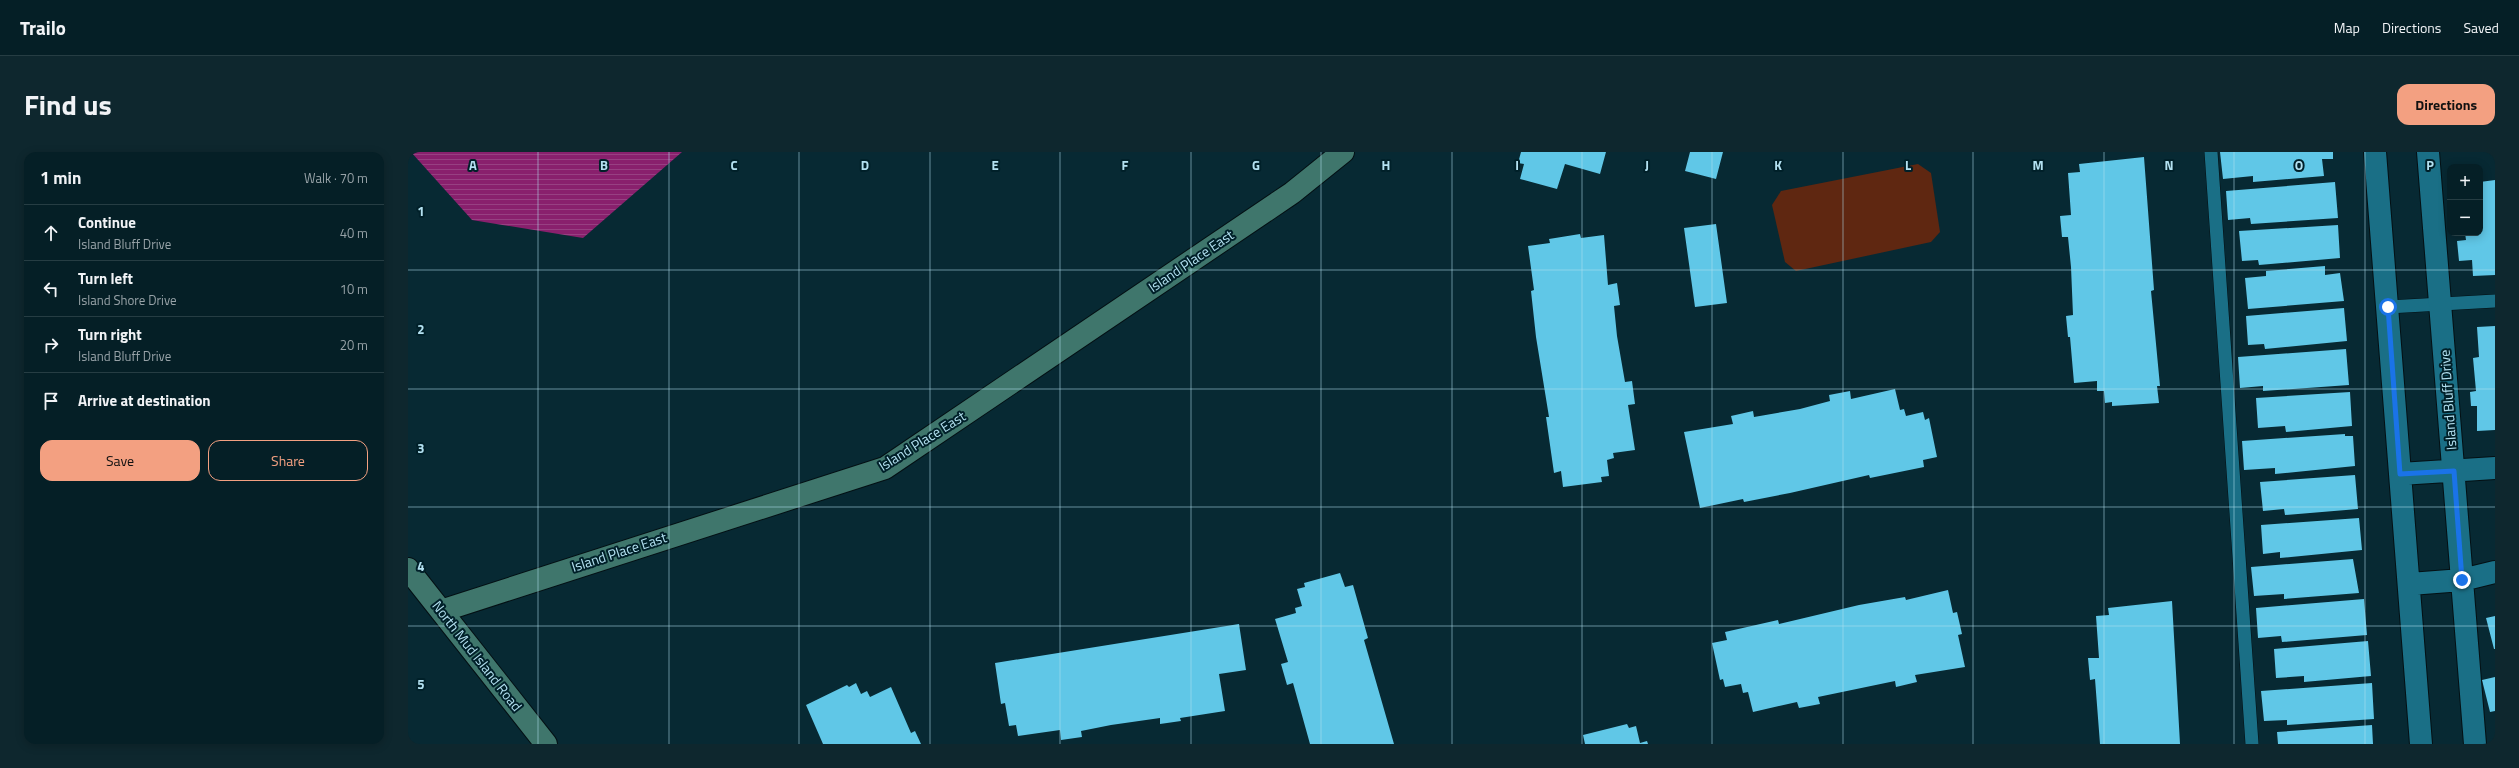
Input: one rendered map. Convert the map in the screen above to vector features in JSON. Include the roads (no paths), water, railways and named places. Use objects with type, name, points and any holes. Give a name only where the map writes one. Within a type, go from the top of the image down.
[{"type":"street","name":"Island Place East","points":[[441,610],[885,468],[1292,193],[1344,152]]},
{"type":"street","points":[[2375,152],[2410,584],[2421,744]]},
{"type":"street","name":"Island Bluff Drive","points":[[2428,152],[2475,744]]},
{"type":"street","points":[[2400,474],[2495,468]]},
{"type":"street","name":"North Mud Island Road","points":[[408,568],[546,744]]},
{"type":"street","points":[[2410,584],[2462,580],[2495,572]]},
{"type":"lane","points":[[2211,152],[2252,744]]},
{"type":"lane","points":[[2388,307],[2495,301]]}]
